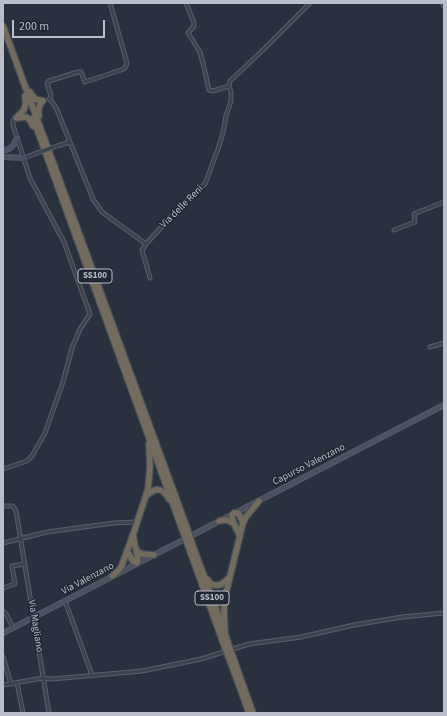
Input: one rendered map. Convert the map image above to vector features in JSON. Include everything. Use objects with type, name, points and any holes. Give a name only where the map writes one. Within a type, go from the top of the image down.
[{"type":"highway","name":"SS100","points":[[3,26],[184,528],[226,633]]},
{"type":"highway","name":"SS100","points":[[3,33],[178,519],[184,528]]},
{"type":"highway","name":"SS100","points":[[25,85],[35,98],[46,100]]},
{"type":"highway","points":[[16,118],[25,109],[25,96]]},
{"type":"highway","name":"SS100","points":[[41,130],[42,126],[38,109],[40,104],[46,100]]},
{"type":"highway","name":"SS100","points":[[16,118],[26,116],[40,138]]},
{"type":"highway","name":"SS100","points":[[112,576],[122,565],[146,496],[150,467],[148,436]]},
{"type":"highway","points":[[146,496],[151,491],[156,489],[164,491],[178,519]]},
{"type":"highway","name":"SS100","points":[[227,647],[224,609],[229,578],[243,523],[250,511],[259,501]]},
{"type":"highway","points":[[233,523],[232,515],[234,513],[238,513],[243,523]]},
{"type":"highway","points":[[219,521],[224,519],[233,523],[236,526],[240,537]]},
{"type":"highway","points":[[127,551],[133,561],[137,563],[137,551],[133,535]]},
{"type":"highway","points":[[137,551],[142,554],[154,555]]},
{"type":"highway","name":"SS100","points":[[193,551],[199,558],[211,584],[216,586],[222,585],[229,578]]},
{"type":"highway","name":"SS100","points":[[193,551],[231,658],[253,713]]},
{"type":"highway","name":"SS100","points":[[231,658],[249,713]]},
{"type":"street","points":[[46,100],[51,96],[47,83],[49,81],[81,72],[85,82],[124,69],[126,66],[127,63],[110,3]]},
{"type":"street","points":[[186,3],[194,23],[194,26],[188,34],[200,52],[209,90],[213,92],[228,86],[230,81],[310,3]]},
{"type":"street","name":"Via delle Reni","points":[[146,244],[174,212],[205,184],[221,141],[226,116],[231,101],[231,92],[228,86]]},
{"type":"street","points":[[46,100],[54,103],[93,199],[102,212],[146,244],[142,250],[150,278]]},
{"type":"street","points":[[3,469],[24,462],[30,458],[45,433],[63,382],[72,348],[80,329],[90,314],[64,242],[30,178],[16,138],[13,120],[16,118]]},
{"type":"street","points":[[3,151],[14,145],[16,138]]},
{"type":"street","points":[[3,157],[24,158],[70,142]]},
{"type":"street","points":[[394,230],[415,222],[414,214],[444,202]]},
{"type":"street","points":[[430,347],[444,343]]},
{"type":"street","name":"Capurso Valenzano","points":[[181,541],[444,404]]},
{"type":"street","name":"Via Magliano","points":[[3,506],[14,506],[21,539],[49,713]]},
{"type":"street","points":[[3,543],[47,532],[114,523],[138,522]]},
{"type":"street","name":"Via Valenzano","points":[[3,633],[181,541]]},
{"type":"street","points":[[3,588],[15,584],[12,566],[25,564]]},
{"type":"street","points":[[65,601],[92,675]]},
{"type":"street","points":[[3,611],[7,615],[13,628]]},
{"type":"street","points":[[3,685],[43,678],[52,679],[142,671],[201,659],[249,644],[301,637],[354,625],[402,617],[444,613]]},
{"type":"street","points":[[3,657],[10,684]]},
{"type":"street","points":[[17,682],[23,713]]}]
